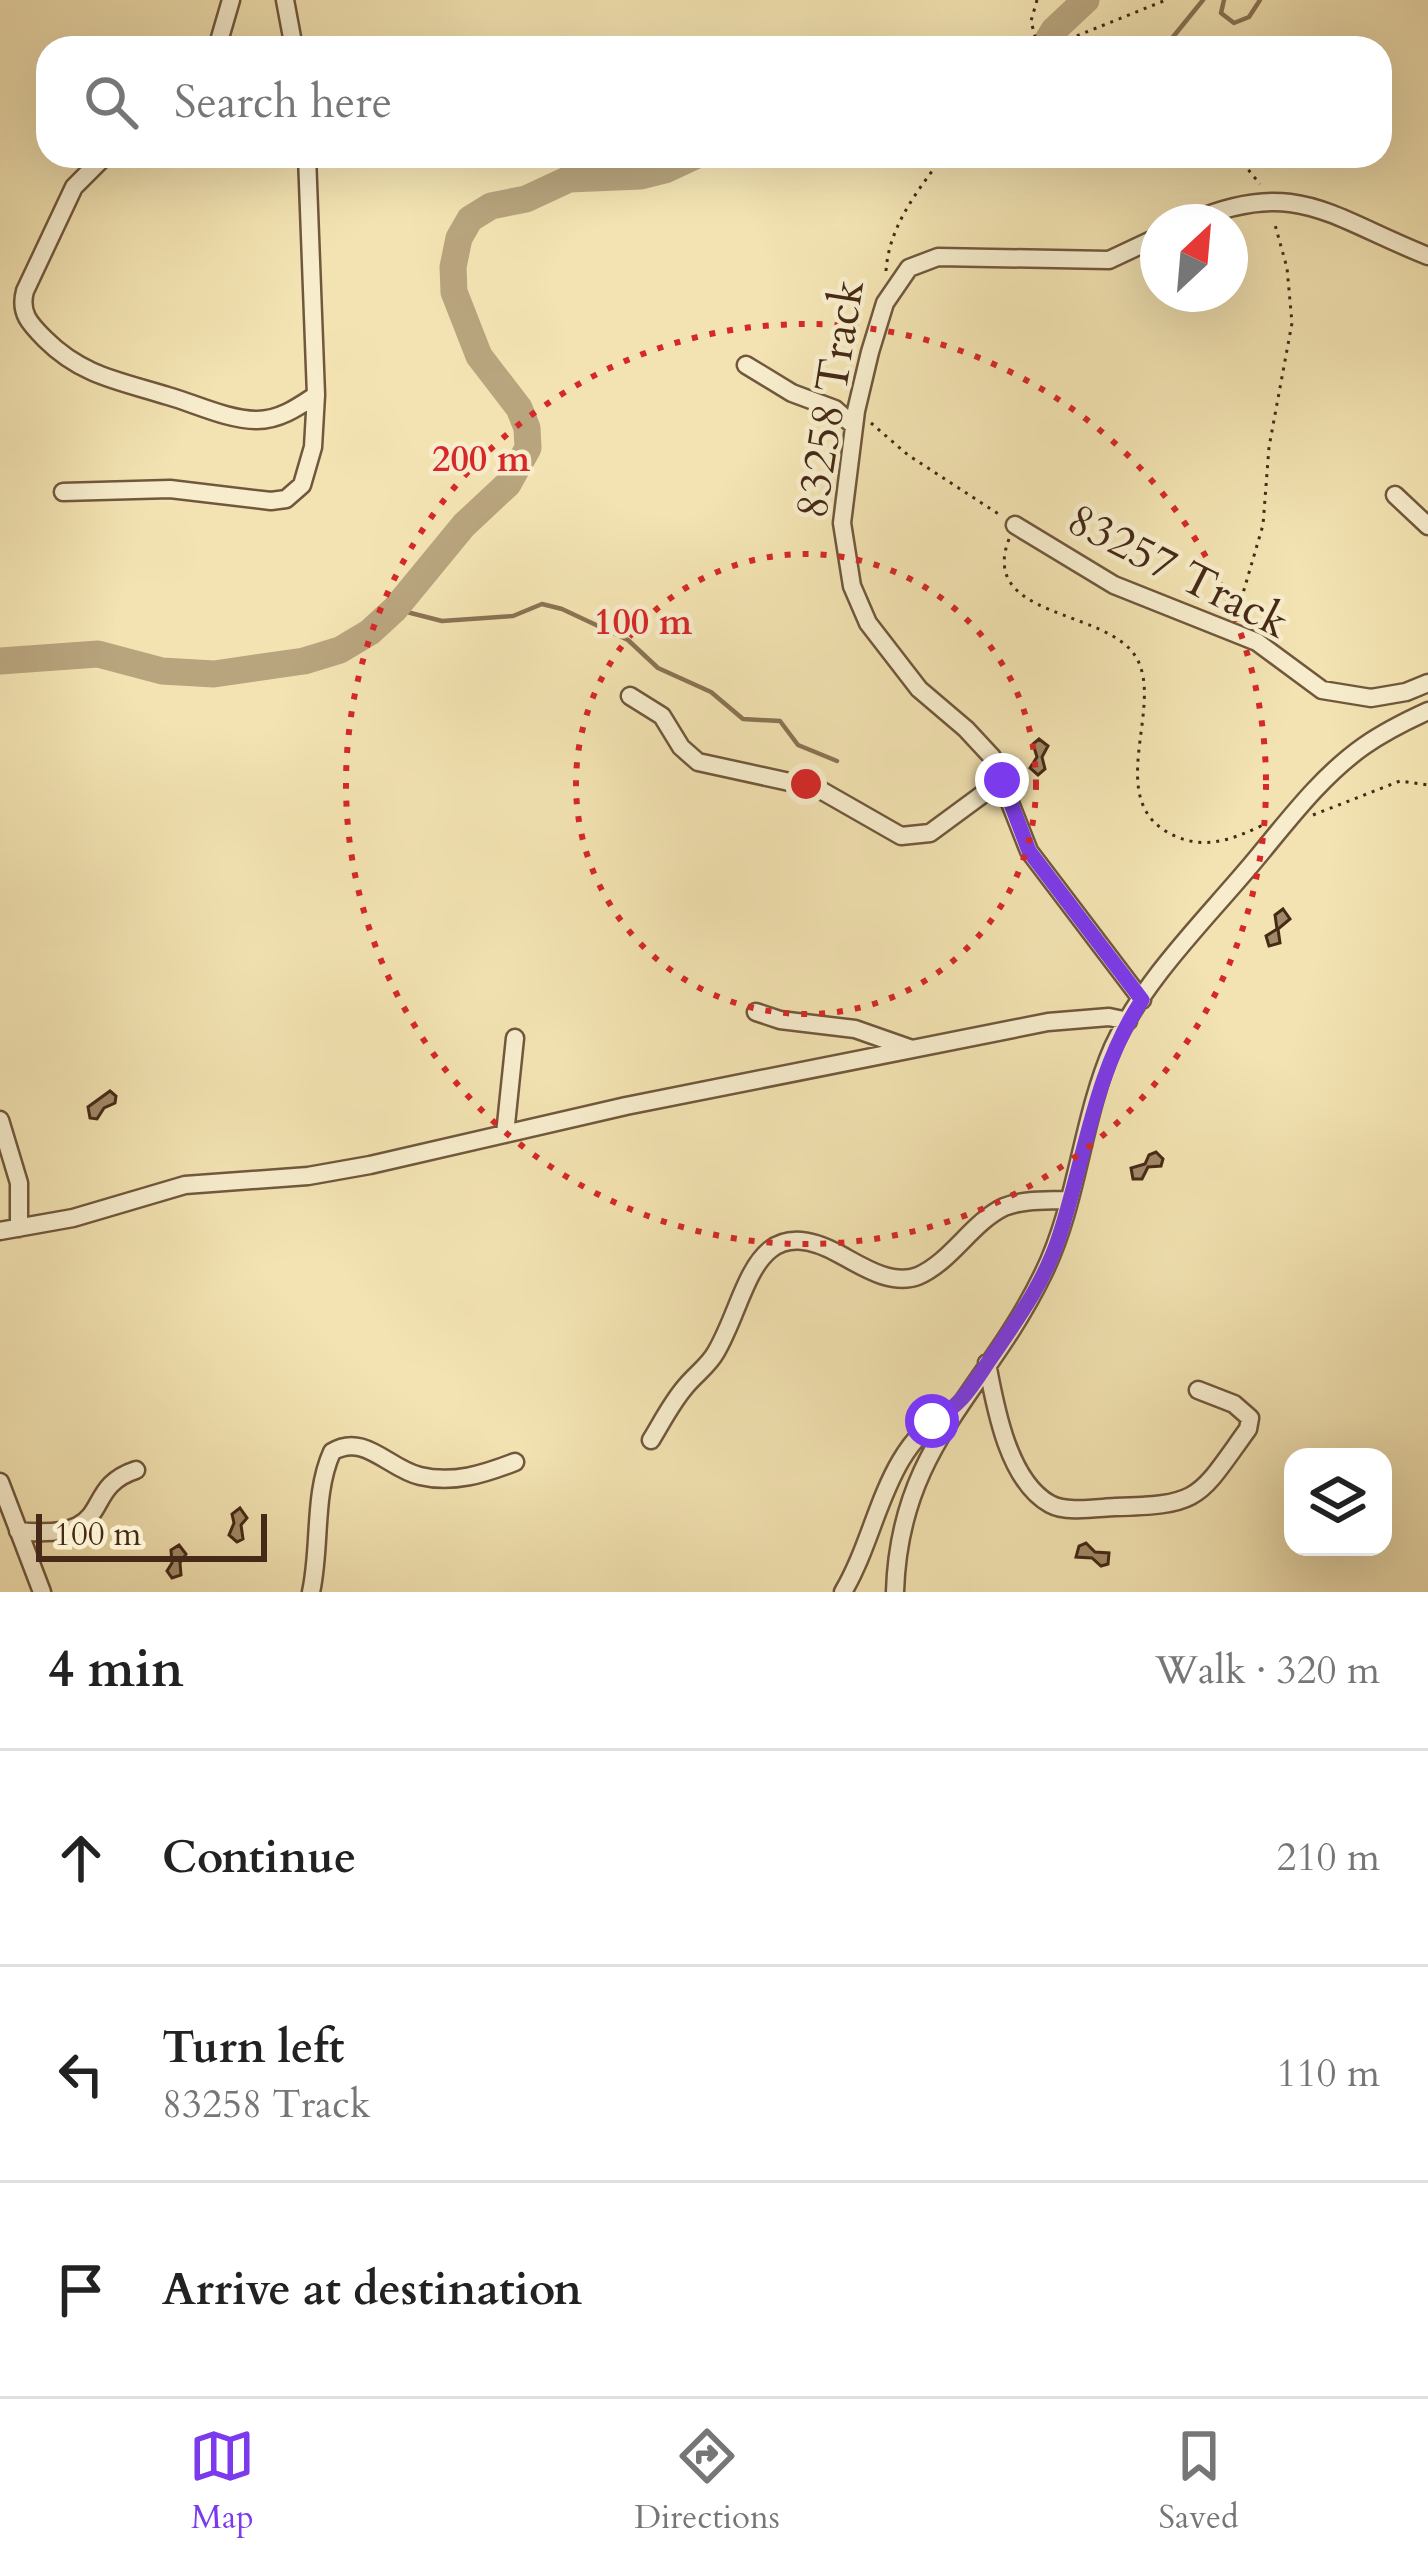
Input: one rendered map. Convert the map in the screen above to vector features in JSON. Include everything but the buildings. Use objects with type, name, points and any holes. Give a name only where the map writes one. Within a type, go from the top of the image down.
[{"type":"street","points":[[220,36],[231,0]]},
{"type":"street","points":[[285,0],[291,36]]},
{"type":"street","points":[[93,168],[74,187],[25,291],[23,311],[57,351],[84,370],[255,420],[274,418],[316,395]]},
{"type":"street","points":[[63,492],[170,489],[286,500],[308,472],[316,395],[307,168]]},
{"type":"street","points":[[1242,204],[1267,199],[1306,204],[1428,256]]},
{"type":"street","points":[[884,303],[909,268],[922,260],[969,256],[1109,260],[1140,245]]},
{"type":"street","name":"83258 Track","points":[[884,303],[855,418],[842,523],[852,586],[868,623],[892,659],[982,745],[1002,780],[1029,851],[1142,1000]]},
{"type":"street","points":[[746,365],[792,393],[855,418]]},
{"type":"street","points":[[1395,495],[1428,526]]},
{"type":"street","name":"83257 Track","points":[[1015,525],[1114,585],[1256,642],[1322,689],[1382,697],[1428,683]]},
{"type":"street","points":[[630,696],[662,716],[687,755],[698,762],[817,788],[901,836],[930,833],[1002,780]]},
{"type":"street","points":[[895,1592],[897,1551],[914,1485],[956,1408],[1044,1273],[1061,1231],[1103,1074],[1128,1021],[1330,774],[1363,747],[1428,711]]},
{"type":"street","points":[[756,1012],[780,1020],[855,1029],[913,1050]]},
{"type":"street","points":[[0,1120],[20,1183],[7,1228],[73,1218],[185,1185],[334,1172],[626,1106],[1079,1018],[1128,1021]]},
{"type":"street","points":[[505,1134],[515,1038]]},
{"type":"street","points":[[651,1440],[684,1388],[714,1356],[756,1265],[784,1240],[831,1249],[887,1277],[908,1279],[923,1274],[1007,1206],[1068,1201]]},
{"type":"street","points":[[987,1363],[1004,1444],[1038,1493],[1055,1507],[1168,1506],[1197,1493],[1248,1429],[1250,1418],[1234,1404],[1198,1390]]},
{"type":"street","points":[[844,1592],[903,1457],[932,1421],[956,1408]]},
{"type":"street","points":[[311,1592],[318,1560],[322,1487],[332,1452],[355,1444],[400,1469],[434,1478],[460,1479],[515,1462]]},
{"type":"street","points":[[18,1531],[49,1534],[85,1525],[114,1484],[136,1470]]},
{"type":"street","points":[[0,1482],[42,1592]]},
{"type":"path","points":[[1035,36],[1031,21],[1037,0]]},
{"type":"path","points":[[1079,36],[1166,0]]},
{"type":"path","name":"83258 Track","points":[[884,303],[888,250],[896,226],[935,168]]},
{"type":"path","points":[[1232,630],[1263,525],[1267,463],[1292,323],[1287,268],[1267,199],[1248,168]]},
{"type":"path","name":"83257 Track","points":[[855,418],[1015,525]]},
{"type":"path","points":[[1015,525],[1003,561],[1011,585],[1024,598],[1109,633],[1138,660],[1142,682],[1138,779],[1149,816],[1160,827],[1193,842],[1221,842],[1268,822],[1328,812],[1400,782],[1428,785]]},
{"type":"waterway","points":[[1050,36],[1086,0]]},
{"type":"waterway","points":[[1174,36],[1203,0]]},
{"type":"waterway","points":[[1224,0],[1221,13],[1234,23],[1249,17],[1260,0]]},
{"type":"waterway","points":[[0,661],[98,654],[162,671],[214,674],[304,661],[340,650],[370,632],[395,609],[464,525],[508,484],[528,448],[519,408],[479,356],[454,292],[459,238],[470,219],[491,206],[526,199],[569,179],[641,176],[669,168]]},
{"type":"waterway","points":[[395,609],[442,621],[513,616],[542,604],[562,609],[628,640],[658,668],[711,692],[743,719],[780,721],[798,745],[837,761]]},
{"type":"route","points":[[932,1421],[956,1408],[1044,1273],[1061,1231],[1103,1074],[1114,1045],[1142,1000],[1029,851],[1002,780]]}]
